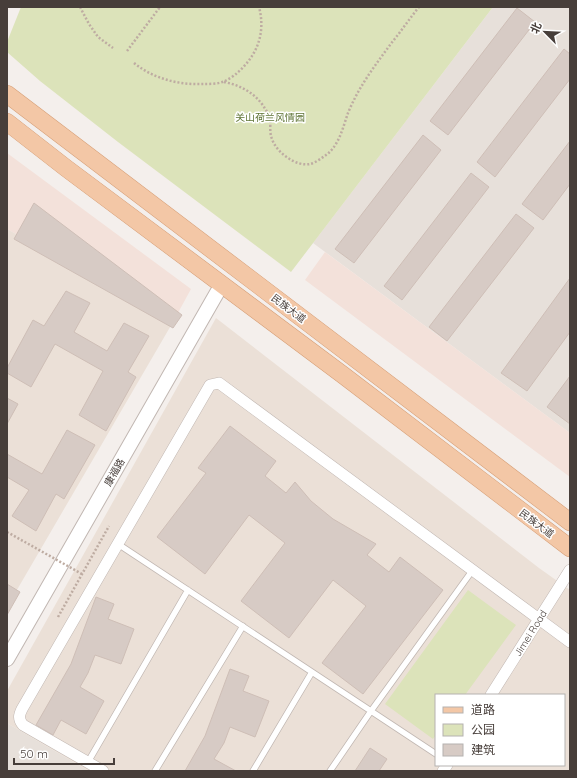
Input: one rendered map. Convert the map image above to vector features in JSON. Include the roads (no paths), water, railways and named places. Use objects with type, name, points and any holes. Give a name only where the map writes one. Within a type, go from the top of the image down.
[{"type":"main road","name":"民族大道","points":[[7,94],[570,522]]},
{"type":"main road","name":"民族大道","points":[[7,122],[570,548]]},
{"type":"street","name":"康福路","points":[[7,659],[222,284]]},
{"type":"street","points":[[103,771],[22,725],[19,715],[210,385],[219,383],[538,620],[570,642]]},
{"type":"street","name":"Jimei Road","points":[[492,694],[570,570]]},
{"type":"lane","points":[[118,544],[435,753]]},
{"type":"lane","points":[[330,771],[371,710],[472,571]]},
{"type":"lane","points":[[88,762],[188,590]]},
{"type":"lane","points":[[154,771],[243,626]]},
{"type":"lane","points":[[253,771],[312,672]]},
{"type":"park label","name":"关山荷兰风情园","points":[[270,117]]}]
